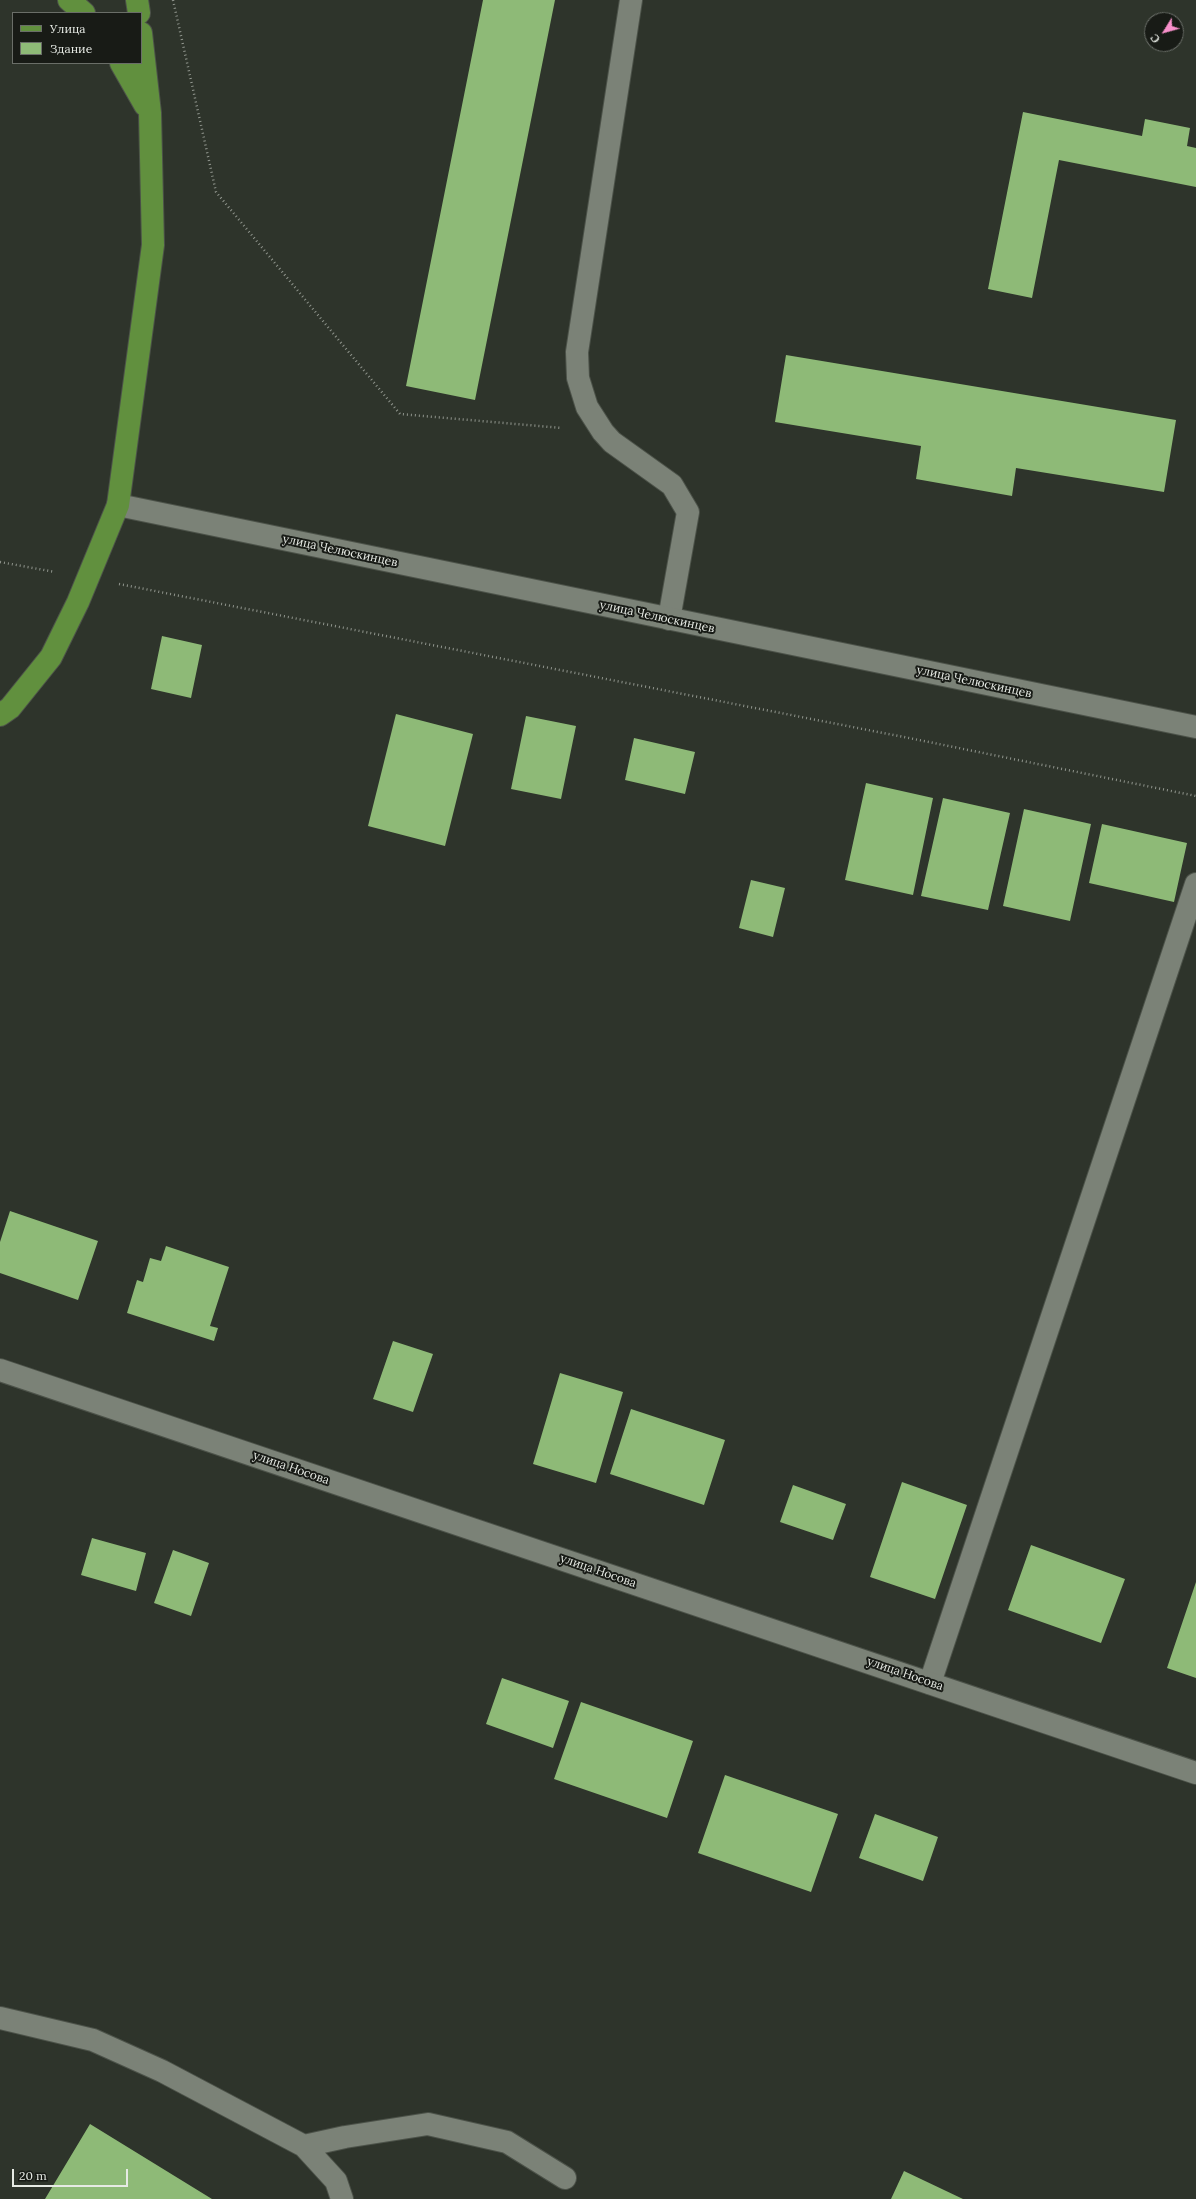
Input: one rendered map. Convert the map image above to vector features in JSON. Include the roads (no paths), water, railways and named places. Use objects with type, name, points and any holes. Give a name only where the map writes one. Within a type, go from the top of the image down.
[{"type":"main road","points":[[70,0],[83,12]]},
{"type":"main road","points":[[137,0],[139,12]]},
{"type":"main road","points":[[0,715],[10,708],[51,657],[88,578],[118,505],[153,245],[150,113],[142,42]]},
{"type":"main road","points":[[122,64],[150,113]]},
{"type":"street","points":[[630,0],[576,352],[578,378],[587,407],[603,432],[612,442],[672,485],[688,512],[669,619]]},
{"type":"street","name":"улица Челюскинцев","points":[[118,505],[1196,727]]},
{"type":"street","points":[[930,1683],[1196,884]]},
{"type":"street","name":"улица Носова","points":[[0,1370],[1196,1773]]},
{"type":"street","points":[[0,2018],[93,2040],[162,2071],[304,2146],[336,2182],[342,2199]]},
{"type":"street","points":[[304,2146],[345,2137],[428,2124],[507,2142],[565,2178]]}]
